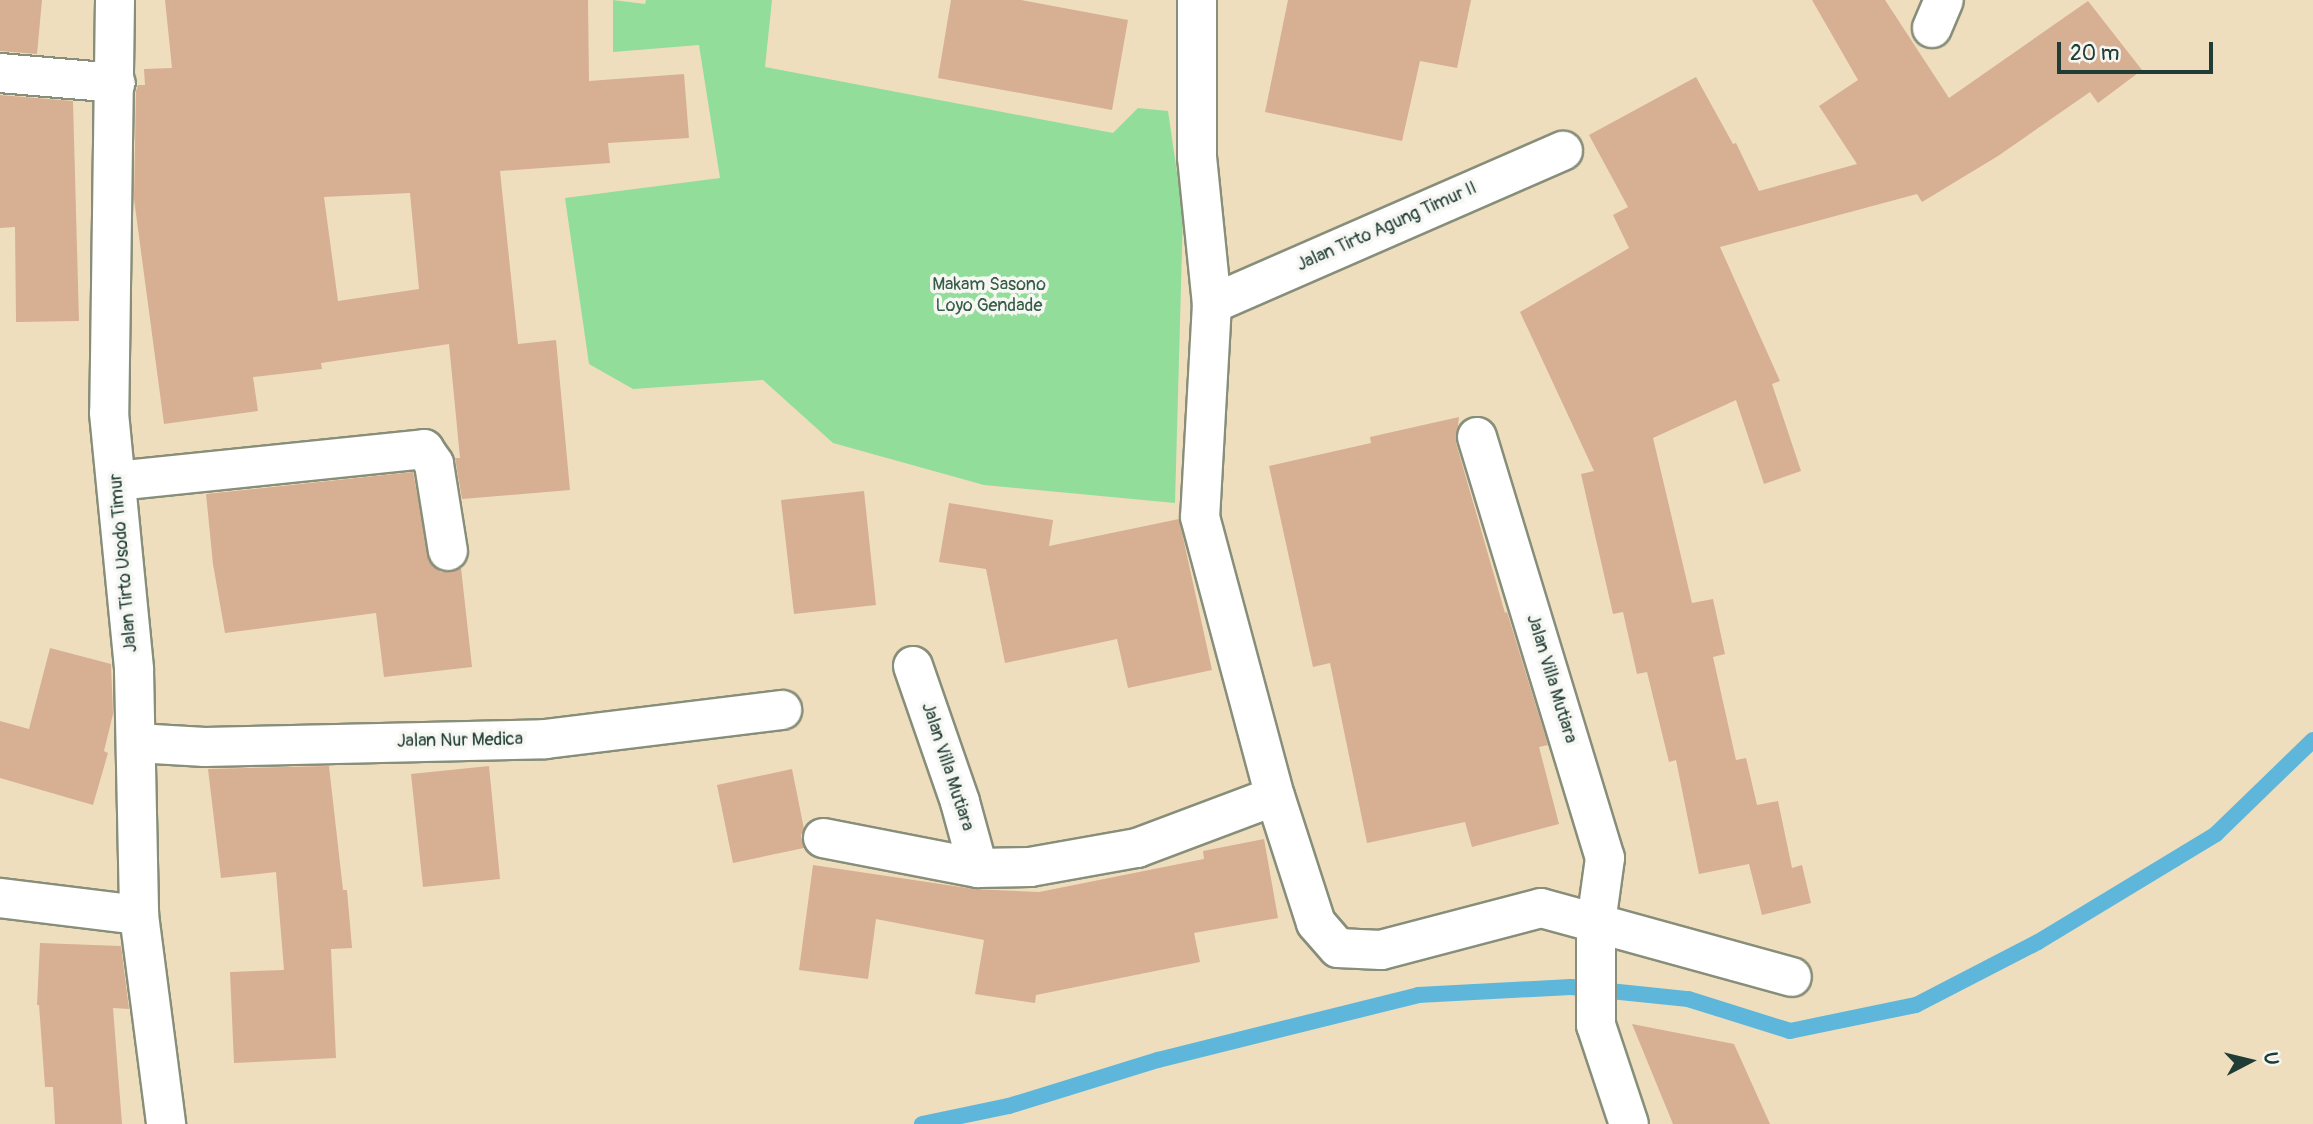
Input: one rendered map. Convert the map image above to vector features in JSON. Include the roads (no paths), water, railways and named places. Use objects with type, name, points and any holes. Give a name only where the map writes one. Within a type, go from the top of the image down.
[{"type":"street","name":"Jalan Tirto Usodo Timur","points":[[115,0],[116,83],[109,413],[134,670],[139,915],[166,1124]]},
{"type":"street","points":[[1198,0],[1197,157],[1212,304],[1200,517],[1275,796],[1316,923],[1338,948],[1381,950],[1541,908],[1792,977]]},
{"type":"street","points":[[0,73],[116,83]]},
{"type":"street","name":"Jalan Tirto Agung Timur II","points":[[1212,304],[1563,151]]},
{"type":"street","name":"Jalan Villa Mutiara","points":[[1477,437],[1605,858],[1596,923],[1596,1025],[1629,1124]]},
{"type":"street","points":[[116,481],[424,449],[434,464],[447,551]]},
{"type":"street","name":"Jalan Villa Mutiara","points":[[913,666],[960,802],[978,868]]},
{"type":"street","name":"Jalan Nur Medica","points":[[136,743],[205,747],[545,738],[782,710]]},
{"type":"street","points":[[823,838],[978,868],[1030,867],[1137,848],[1275,796]]},
{"type":"street","points":[[0,898],[139,915]]},
{"type":"waterway","points":[[922,1124],[1009,1106],[1158,1060],[1418,995],[1571,987],[1688,999],[1790,1031],[1916,1005],[2038,942],[2216,834],[2313,740]]},
{"type":"park label","name":"Makam Sasono Loyo Gendade","points":[[989,296]]}]
